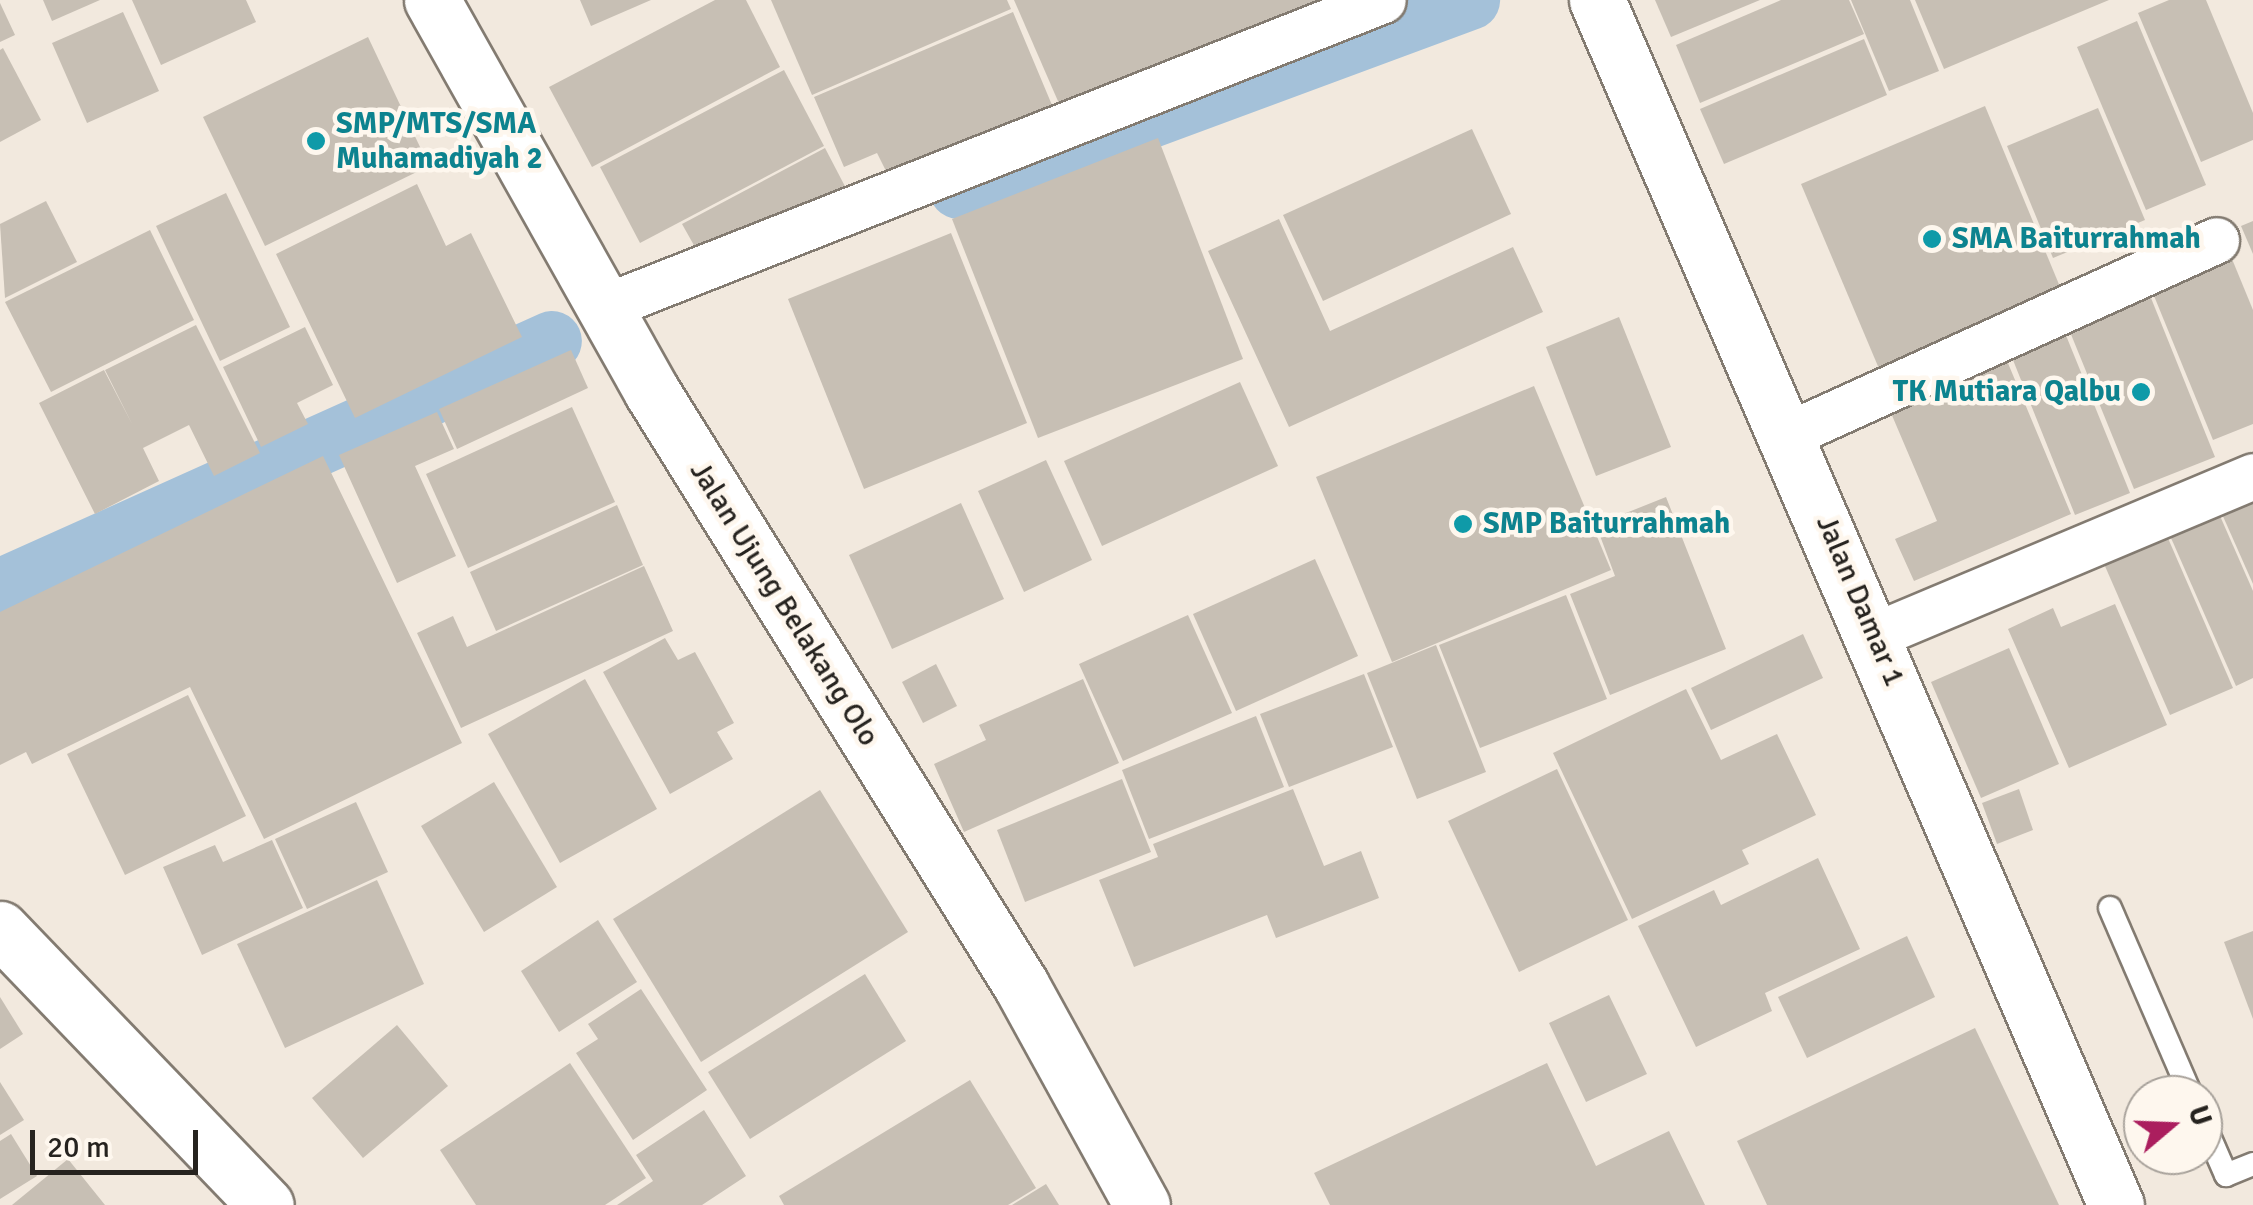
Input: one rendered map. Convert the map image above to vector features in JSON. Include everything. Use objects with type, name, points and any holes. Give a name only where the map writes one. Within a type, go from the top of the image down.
[{"type":"street","name":"Jalan Ujung Belakang Olo","points":[[432,0],[652,392],[1021,986],[1142,1205]]},
{"type":"street","points":[[606,311],[1383,0]]},
{"type":"street","name":"Jalan Damar 1","points":[[1596,0],[1789,434],[2116,1205]]},
{"type":"street","points":[[1789,434],[2216,240]]},
{"type":"street","points":[[1875,635],[2253,476]]},
{"type":"street","points":[[0,929],[266,1205]]},
{"type":"lane","points":[[2110,908],[2182,1075]]},
{"type":"lane","points":[[2223,1168],[2226,1175],[2253,1164]]},
{"type":"building","points":[[43,0],[100,0],[52,21]]},
{"type":"building","points":[[132,0],[246,0],[256,22],[161,65]]},
{"type":"building","points":[[580,0],[651,0],[591,26]]},
{"type":"building","points":[[715,0],[746,0],[780,67],[592,167],[549,87]]},
{"type":"building","points":[[771,0],[1007,0],[1011,9],[812,95]]},
{"type":"building","points":[[1014,0],[1345,0],[1064,115]]},
{"type":"building","points":[[1655,0],[1760,0],[1671,37]]},
{"type":"building","points":[[1781,0],[1849,0],[1864,34],[1700,103],[1676,45]]},
{"type":"building","points":[[1851,0],[1910,0],[1939,71],[1889,91]]},
{"type":"building","points":[[1915,0],[2109,0],[1944,69]]},
{"type":"building","points":[[2169,0],[2206,0],[2253,113],[2253,140],[2201,162],[2138,13]]},
{"type":"building","points":[[0,3],[15,35],[0,42]]},
{"type":"building","points":[[123,12],[159,91],[87,123],[52,43]]},
{"type":"building","points":[[1013,12],[1057,117],[892,183],[877,153],[844,167],[814,97]]},
{"type":"building","points":[[2137,21],[2206,185],[2146,210],[2077,47]]},
{"type":"building","name":"SMP/MTS/SMA Muhamadiyah 2","points":[[368,37],[429,166],[265,246],[203,117]]},
{"type":"building","points":[[1864,39],[1887,95],[1724,164],[1700,109]]},
{"type":"building","points":[[3,48],[41,120],[0,142],[0,50]]},
{"type":"building","points":[[784,70],[824,146],[640,243],[600,167]]},
{"type":"building","name":"SMA Baiturrahmah","points":[[1985,106],[2063,294],[1880,371],[1801,184]]},
{"type":"building","points":[[2098,108],[2145,220],[2053,258],[2007,146]]},
{"type":"building","points":[[1472,129],[1511,214],[1323,301],[1283,215]]},
{"type":"building","points":[[1158,138],[1243,359],[1038,438],[952,219]]},
{"type":"building","points":[[825,148],[849,194],[704,263],[682,224]]},
{"type":"building","points":[[417,184],[446,246],[471,233],[522,337],[355,418],[276,254]]},
{"type":"building","points":[[226,193],[290,327],[220,361],[156,226]]},
{"type":"building","points":[[46,201],[77,262],[5,298],[0,224]]},
{"type":"building","points":[[1279,219],[1330,331],[1513,247],[1543,312],[1289,427],[1208,251]]},
{"type":"building","points":[[2253,221],[2253,254],[2241,226]]},
{"type":"building","points":[[150,230],[194,320],[51,392],[5,302]]},
{"type":"building","points":[[951,233],[1027,423],[864,489],[788,299]]},
{"type":"building","points":[[2232,259],[2253,310],[2253,424],[2213,440],[2152,291]]},
{"type":"building","name":"TK Mutiara Qalbu","points":[[2149,293],[2215,457],[2134,489],[2068,327]]},
{"type":"building","points":[[1619,317],[1671,447],[1596,476],[1546,347]]},
{"type":"building","points":[[196,325],[260,453],[214,476],[189,425],[143,448],[159,481],[95,514],[39,403],[104,370],[132,424],[105,370]]},
{"type":"building","points":[[305,327],[333,385],[297,403],[308,424],[261,447],[223,367]]},
{"type":"building","points":[[2063,328],[2130,493],[2075,515],[2009,350]]},
{"type":"building","points":[[571,350],[588,388],[457,449],[439,409]]},
{"type":"building","points":[[2005,356],[2071,514],[1914,581],[1895,539],[1937,521],[1888,406]]},
{"type":"building","points":[[1240,382],[1278,466],[1102,546],[1064,461]]},
{"type":"building","name":"SMP Baiturrahmah","points":[[1534,386],[1611,570],[1392,662],[1316,477]]},
{"type":"building","points":[[572,407],[615,502],[468,568],[426,474]]},
{"type":"building","points":[[437,412],[454,449],[415,466],[456,556],[397,583],[339,455]]},
{"type":"building","points":[[323,456],[462,743],[264,839],[190,687],[32,764],[26,752],[0,765],[0,612]]},
{"type":"building","points":[[1046,460],[1092,560],[1024,592],[978,491]]},
{"type":"building","points":[[2253,489],[2253,584],[2218,505]]},
{"type":"building","points":[[1666,497],[1726,649],[1610,695],[1570,594],[1615,576],[1596,525]]},
{"type":"building","points":[[2213,500],[2253,591],[2253,678],[2236,686],[2164,522]]},
{"type":"building","points":[[961,503],[1004,599],[892,649],[849,555]]},
{"type":"building","points":[[617,505],[643,565],[496,631],[470,572]]},
{"type":"building","points":[[2164,529],[2233,688],[2170,715],[2101,557]]},
{"type":"building","points":[[1315,559],[1358,656],[1236,711],[1193,614]]},
{"type":"building","points":[[644,566],[673,631],[461,728],[417,633],[453,616],[467,647]]},
{"type":"building","points":[[1566,595],[1607,699],[1480,748],[1439,645]]},
{"type":"building","points":[[2115,604],[2167,725],[2069,768],[2008,629],[2053,608],[2061,627]]},
{"type":"building","points":[[1188,615],[1232,713],[1123,761],[1079,664]]},
{"type":"building","points":[[1803,634],[1823,678],[1711,730],[1691,688]]},
{"type":"building","points":[[665,638],[678,660],[695,652],[734,723],[717,732],[733,759],[670,794],[603,672]]},
{"type":"building","points":[[1436,645],[1486,772],[1417,799],[1367,673]]},
{"type":"building","points":[[2009,648],[2059,764],[1981,798],[1931,682]]},
{"type":"building","points":[[936,664],[957,706],[923,723],[902,682]]},
{"type":"building","points":[[1364,674],[1393,747],[1289,787],[1260,714]]},
{"type":"building","points":[[585,679],[657,809],[560,863],[488,734]]},
{"type":"building","points":[[1083,679],[1119,763],[964,832],[934,764],[986,740],[979,725]]},
{"type":"building","points":[[1686,689],[1721,760],[1777,734],[1816,815],[1742,850],[1749,864],[1632,919],[1553,753]]},
{"type":"building","points":[[188,695],[246,816],[125,875],[67,754]]},
{"type":"building","points":[[1256,716],[1284,787],[1149,839],[1122,770]]},
{"type":"building","points":[[1557,769],[1628,920],[1519,972],[1448,821]]},
{"type":"building","points":[[1122,779],[1151,852],[1025,902],[997,830]]},
{"type":"building","points":[[494,782],[557,887],[484,932],[421,826]]},
{"type":"building","points":[[1293,789],[1324,866],[1361,851],[1379,898],[1276,938],[1267,915],[1134,967],[1099,880],[1158,857],[1153,844]]},
{"type":"building","points":[[2019,789],[2033,830],[1997,844],[1982,803]]},
{"type":"building","points":[[820,790],[908,932],[701,1062],[613,919]]},
{"type":"building","points":[[356,802],[388,872],[307,909],[275,839]]},
{"type":"building","points":[[272,840],[303,908],[202,955],[163,867],[215,845],[223,862]]},
{"type":"building","points":[[1818,858],[1860,949],[1765,993],[1772,1011],[1696,1047],[1638,926],[1714,890],[1721,905]]},
{"type":"building","points":[[377,880],[424,984],[285,1048],[237,944]]},
{"type":"building","points":[[598,920],[637,982],[559,1032],[521,971]]},
{"type":"building","points":[[2253,931],[2253,1019],[2224,942]]},
{"type":"building","points":[[1907,936],[1935,997],[1807,1058],[1778,997]]},
{"type":"building","points":[[865,974],[906,1041],[750,1139],[708,1072]]},
{"type":"building","points":[[641,989],[707,1090],[633,1140],[576,1053],[598,1039],[588,1024]]},
{"type":"building","points":[[1609,995],[1647,1074],[1586,1102],[1549,1023]]},
{"type":"building","points":[[0,997],[23,1034],[0,1049]]},
{"type":"building","points":[[397,1025],[448,1086],[363,1158],[312,1098]]},
{"type":"building","points":[[1975,1028],[2059,1205],[1767,1205],[1737,1141]]},
{"type":"building","points":[[570,1063],[646,1178],[605,1205],[476,1205],[440,1150]]},
{"type":"building","points":[[1547,1063],[1596,1166],[1669,1131],[1705,1205],[1330,1205],[1314,1173]]},
{"type":"building","points":[[970,1080],[1036,1188],[1008,1205],[784,1205],[779,1196]]},
{"type":"building","points":[[0,1082],[24,1120],[0,1135]]},
{"type":"building","points":[[704,1110],[746,1176],[702,1205],[617,1205],[653,1181],[636,1155]]},
{"type":"building","points":[[11,1134],[37,1176],[0,1199],[0,1141]]},
{"type":"building","points":[[68,1159],[105,1205],[12,1205]]},
{"type":"building","points":[[1046,1184],[1059,1205],[1012,1205]]},
{"type":"waterway","points":[[959,189],[1470,0]]},
{"type":"waterway","points":[[0,589],[552,341]]},
{"type":"place","name":"SMP/MTS/SMA Muhamadiyah 2","points":[[316,141]]},
{"type":"place","name":"SMA Baiturrahmah","points":[[1932,239]]},
{"type":"place","name":"TK Mutiara Qalbu","points":[[2141,392]]},
{"type":"place","name":"SMP Baiturrahmah","points":[[1463,524]]}]
